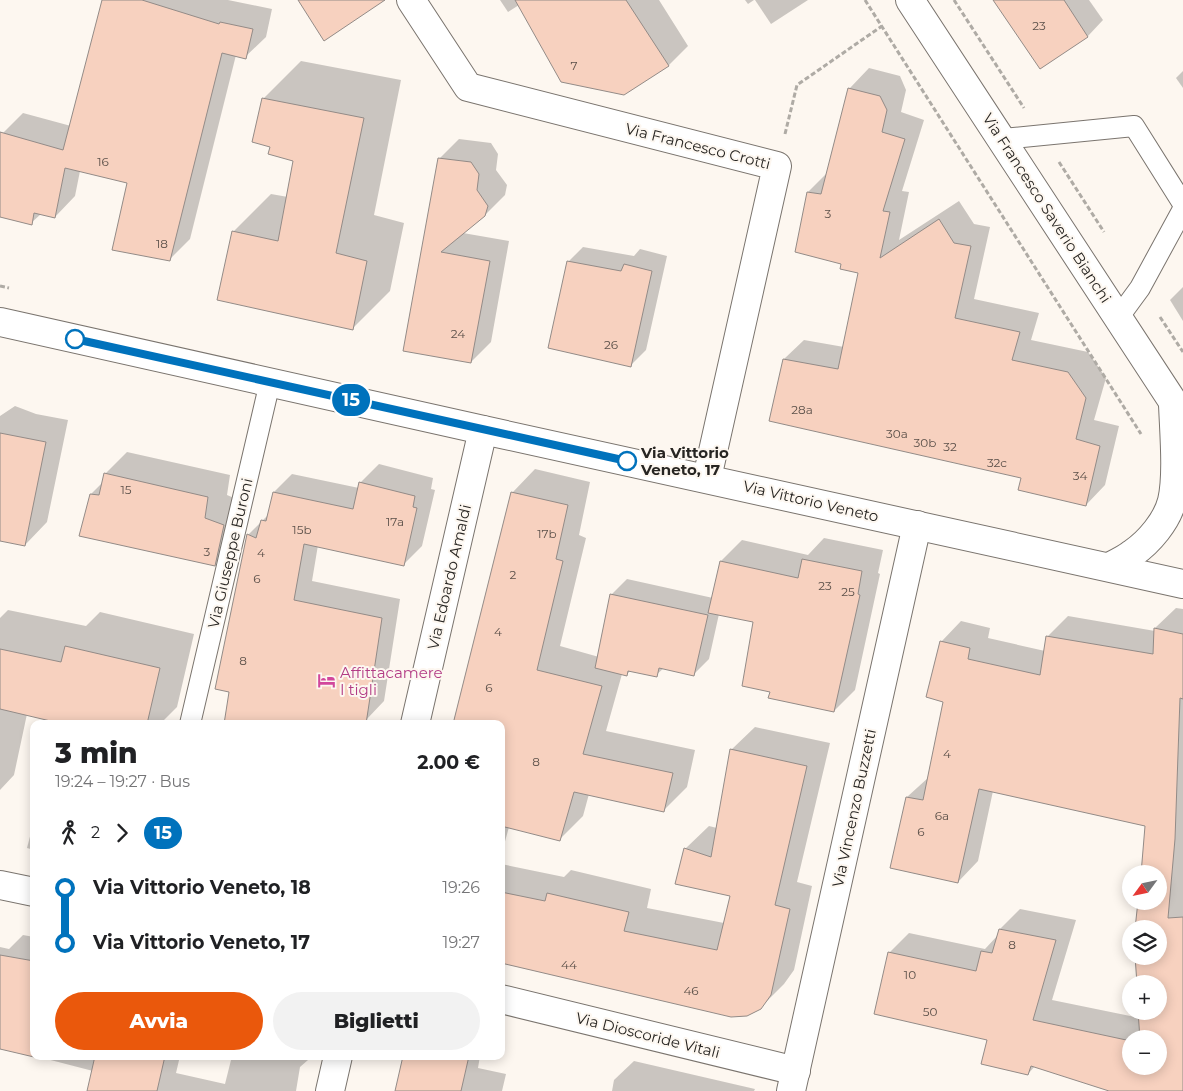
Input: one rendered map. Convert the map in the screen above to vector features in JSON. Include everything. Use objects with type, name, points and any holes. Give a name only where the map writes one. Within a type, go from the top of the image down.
[{"type":"street","name":"Via Francesco Crotti","points":[[411,0],[468,87],[777,166],[707,478]]},
{"type":"street","name":"Via Francesco Saverio Bianchi","points":[[910,0],[1178,410]]},
{"type":"street","name":"Via Vittorio Veneto","points":[[0,322],[1183,584]]},
{"type":"street","points":[[1109,567],[1134,553],[1152,536],[1164,519],[1172,502],[1178,410]]},
{"type":"street","name":"Via Edoardo Amaldi","points":[[416,720],[483,430]]},
{"type":"street","name":"Via Vincenzo Buzzetti","points":[[793,1081],[916,524]]},
{"type":"street","points":[[0,885],[30,891]]},
{"type":"street","name":"Via Dioscoride Vitali","points":[[505,1001],[793,1081]]},
{"type":"street","points":[[330,1091],[337,1060]]},
{"type":"lane","points":[[1003,140],[1134,126],[1183,204]]},
{"type":"lane","points":[[1118,318],[1140,288],[1183,209]]},
{"type":"lane","name":"Via Giuseppe Buroni","points":[[191,720],[270,382]]},
{"type":"path","points":[[865,0],[1143,437]]},
{"type":"path","points":[[954,0],[1109,240]]},
{"type":"path","points":[[777,166],[797,86],[882,26]]},
{"type":"path","points":[[1140,288],[1183,352]]},
{"type":"building","points":[[102,0],[142,0],[219,24],[220,22],[253,29],[246,59],[222,53],[170,261],[112,250],[127,183],[65,168],[55,218],[34,213],[32,225],[0,217],[0,132],[63,150]]},
{"type":"building","points":[[298,0],[385,0],[324,41]]},
{"type":"building","points":[[515,0],[626,0],[669,66],[624,95],[561,82]]},
{"type":"building","points":[[993,0],[1064,0],[1088,37],[1040,69]]},
{"type":"building","points":[[848,88],[880,96],[887,110],[882,132],[905,139],[883,211],[890,212],[880,258],[939,219],[954,243],[971,246],[955,318],[1020,332],[1012,360],[1068,372],[1086,398],[1076,439],[1100,446],[1086,506],[1018,490],[1021,478],[769,421],[783,359],[838,369],[858,273],[840,269],[841,264],[795,252],[807,192],[821,194]]},
{"type":"building","points":[[262,98],[364,118],[336,253],[367,261],[353,330],[217,300],[232,231],[278,241],[293,161],[268,154],[270,147],[252,142]]},
{"type":"building","points":[[438,158],[471,162],[479,174],[477,190],[488,206],[485,216],[441,252],[490,261],[471,363],[403,351]]},
{"type":"building","points":[[567,261],[621,271],[624,264],[652,271],[631,367],[548,348]]},
{"type":"building","points":[[0,433],[46,442],[25,546],[0,541]]},
{"type":"building","points":[[104,473],[208,497],[205,518],[224,525],[215,566],[79,536],[90,494],[99,495]]},
{"type":"building","points":[[359,482],[415,496],[413,507],[417,508],[404,566],[304,544],[294,600],[382,618],[367,720],[225,720],[229,692],[215,689],[247,534],[256,538],[261,520],[266,521],[273,492],[353,509]]},
{"type":"building","points":[[511,492],[568,505],[556,559],[563,561],[537,670],[602,686],[583,754],[673,773],[664,812],[574,792],[560,841],[505,827],[505,720],[454,720]]},
{"type":"building","points":[[802,559],[862,571],[858,594],[860,595],[834,712],[768,698],[770,692],[742,686],[753,622],[708,613],[720,561],[798,578]]},
{"type":"building","points":[[610,594],[708,615],[694,676],[659,668],[657,677],[628,671],[627,676],[595,668]]},
{"type":"building","points":[[1154,628],[1183,634],[1183,699],[1180,698],[1175,839],[1168,918],[1183,917],[1183,1091],[1109,1091],[1031,1066],[1028,1075],[981,1064],[987,1040],[874,1014],[888,952],[976,971],[981,951],[992,953],[999,929],[1056,940],[1033,1020],[1122,1039],[1122,1075],[1167,1075],[1167,1030],[1139,1030],[1139,1020],[1167,1020],[1167,975],[1136,975],[1136,965],[1167,965],[1167,920],[1136,920],[1137,910],[1168,910],[1168,865],[1142,865],[1145,826],[979,789],[958,883],[890,868],[906,797],[923,800],[943,702],[926,697],[940,641],[970,648],[968,659],[1040,675],[1046,636],[1153,654]]},
{"type":"building","points":[[65,646],[160,668],[148,720],[46,720],[0,709],[0,649],[61,662]]},
{"type":"building","points":[[730,749],[807,766],[775,905],[790,909],[771,995],[761,1009],[747,1016],[731,1017],[505,964],[505,893],[545,901],[547,893],[629,912],[624,931],[717,950],[730,896],[675,884],[684,848],[711,857]]},
{"type":"building","points":[[0,955],[30,960],[30,1056],[0,1049]]},
{"type":"building","points":[[94,1060],[164,1060],[157,1091],[87,1091]]},
{"type":"building","points":[[402,1060],[468,1060],[461,1091],[395,1091]]},
{"type":"bus line","name":"15","points":[[75,339],[627,461]]},
{"type":"place","name":"Via Vittorio Veneto, 17","points":[[627,461]]},
{"type":"place","name":"Affittacamere I tigli","points":[[326,681]]}]
